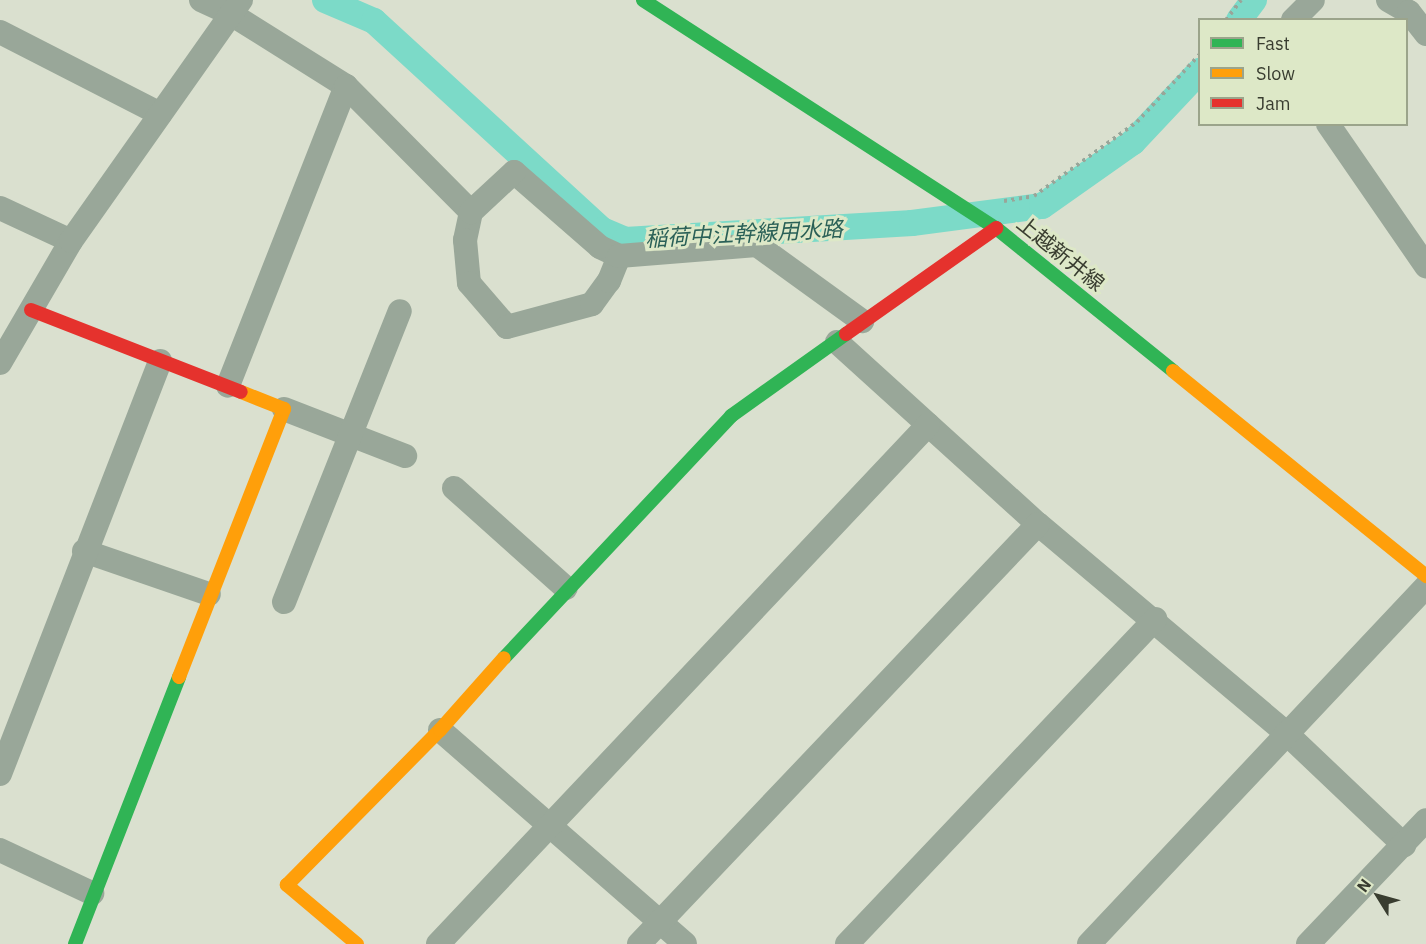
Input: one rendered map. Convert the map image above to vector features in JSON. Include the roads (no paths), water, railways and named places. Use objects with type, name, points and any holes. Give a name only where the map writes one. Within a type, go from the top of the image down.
[{"type":"street","points":[[201,0],[236,7],[346,86],[471,212]]},
{"type":"street","name":"上越新井線","points":[[643,0],[996,228],[1426,576]]},
{"type":"street","points":[[1295,18],[1313,0]]},
{"type":"street","points":[[1388,0],[1409,12],[1426,34]]},
{"type":"street","points":[[0,363],[71,241],[236,7]]},
{"type":"street","points":[[0,32],[160,114]]},
{"type":"street","points":[[228,386],[346,86]]},
{"type":"street","points":[[1329,126],[1426,266]]},
{"type":"street","points":[[620,256],[609,281],[592,304],[507,327],[469,283],[465,240],[471,212],[514,172],[600,247],[620,256],[757,245],[862,321]]},
{"type":"street","points":[[0,208],[71,241]]},
{"type":"street","points":[[357,944],[287,885],[440,730],[566,588],[731,416],[996,228]]},
{"type":"street","points":[[31,310],[405,456]]},
{"type":"street","points":[[284,602],[400,311]]},
{"type":"street","points":[[837,342],[1038,524],[1155,619],[1286,733],[1404,845]]},
{"type":"street","points":[[0,774],[84,550],[160,361]]},
{"type":"street","points":[[75,944],[92,893],[284,409]]},
{"type":"street","points":[[438,944],[928,425]]},
{"type":"street","points":[[454,488],[566,588]]},
{"type":"street","points":[[639,944],[1038,524]]},
{"type":"street","points":[[84,550],[209,594]]},
{"type":"street","points":[[1089,944],[1426,586]]},
{"type":"street","points":[[847,944],[1155,619]]},
{"type":"street","points":[[440,730],[685,944]]},
{"type":"street","points":[[1308,944],[1426,820]]},
{"type":"street","points":[[0,850],[92,893]]},
{"type":"waterway","name":"稲荷中江幹線用水路","points":[[325,0],[374,21],[602,230],[625,240],[912,223],[1042,206],[1133,142],[1198,73]]},
{"type":"waterway","name":"稲荷中江幹線用水路","points":[[1240,18],[1254,0]]}]
